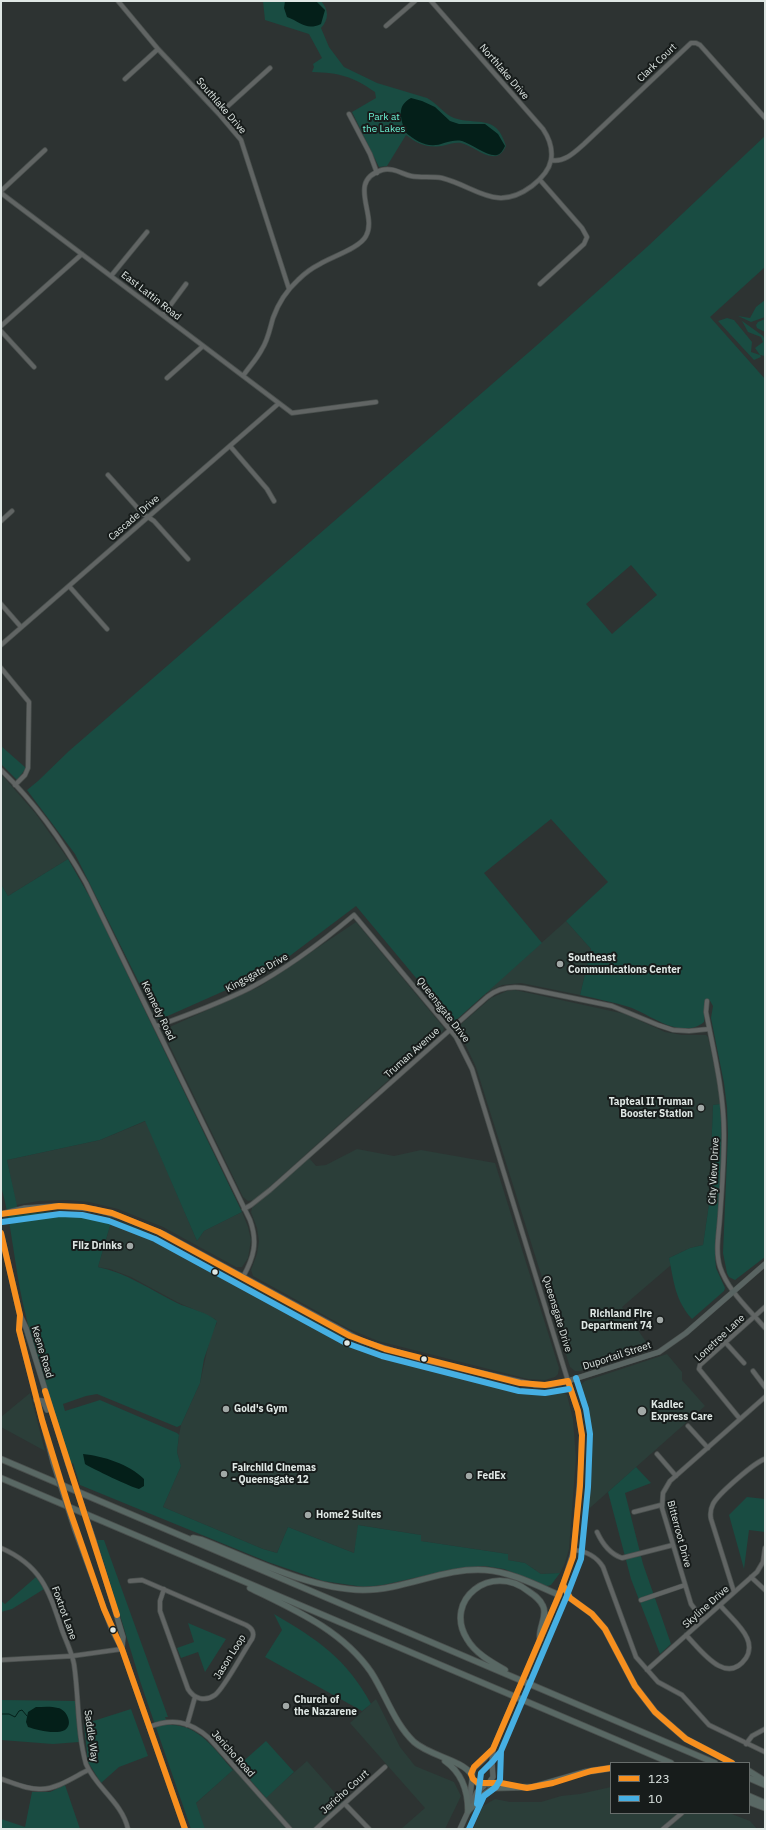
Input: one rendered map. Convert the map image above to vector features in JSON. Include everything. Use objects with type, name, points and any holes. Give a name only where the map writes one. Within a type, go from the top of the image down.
[{"type":"highway","points":[[1,1459],[713,1762]]},
{"type":"highway","points":[[1,1478],[669,1762]]},
{"type":"highway","points":[[183,1536],[202,1540],[268,1566],[332,1586],[364,1590],[387,1588],[458,1572],[484,1570],[508,1574],[559,1595]]},
{"type":"highway","points":[[224,1573],[316,1621],[342,1640],[370,1671],[397,1719],[408,1735],[422,1748],[442,1758],[464,1766],[472,1777]]},
{"type":"highway","points":[[540,1639],[539,1632],[545,1613],[543,1606],[535,1596],[519,1584],[503,1580],[488,1582],[473,1590],[465,1601],[461,1614],[462,1626],[470,1644],[481,1654],[500,1667],[542,1689]]},
{"type":"highway","points":[[563,1585],[570,1598],[592,1614],[605,1629],[635,1686],[655,1712],[686,1739],[730,1762]]},
{"type":"highway","points":[[442,1758],[454,1768],[462,1781],[467,1795],[468,1811]]},
{"type":"highway","points":[[468,1811],[480,1797],[491,1790],[499,1788],[539,1786],[585,1772],[610,1768]]},
{"type":"highway","points":[[750,1772],[765,1781]]},
{"type":"highway","points":[[750,1778],[765,1785]]},
{"type":"highway","points":[[486,1785],[500,1783],[521,1788]]},
{"type":"highway","points":[[750,1796],[765,1803]]},
{"type":"highway","points":[[750,1802],[765,1808]]},
{"type":"main road","name":"Duportail Street","points":[[1,1214],[25,1208],[53,1206],[82,1207],[107,1212],[132,1220],[164,1234],[350,1336],[375,1346],[424,1360],[525,1384],[545,1385],[568,1381],[659,1352],[686,1333],[765,1264]]},
{"type":"main road","name":"Keene Road","points":[[1,1233],[20,1315],[26,1328],[55,1424],[94,1541],[123,1637],[122,1648]]},
{"type":"main road","name":"Keene Road","points":[[20,1315],[19,1330],[53,1462],[75,1530],[112,1630],[122,1648],[185,1829]]},
{"type":"main road","name":"Queensgate Drive","points":[[493,1749],[559,1595],[574,1550],[582,1435],[578,1412],[568,1381]]},
{"type":"main road","points":[[36,1400],[41,1400],[44,1403],[51,1422],[55,1424]]},
{"type":"main road","points":[[468,1811],[472,1777],[475,1766],[493,1749]]},
{"type":"main road","points":[[460,1829],[477,1792],[494,1777],[492,1764],[493,1749]]},
{"type":"main road","points":[[472,1777],[477,1784],[486,1785]]},
{"type":"street","name":"Southlake Drive","points":[[118,1],[158,49],[219,114],[241,140],[289,289]]},
{"type":"street","points":[[386,26],[415,1]]},
{"type":"street","name":"Northlake Drive","points":[[430,1],[543,129],[550,143],[551,160]]},
{"type":"street","name":"Clark Court","points":[[551,160],[560,160],[565,158],[584,144],[691,43],[700,45],[765,118]]},
{"type":"street","points":[[125,78],[158,49]]},
{"type":"street","points":[[219,114],[270,68]]},
{"type":"street","points":[[349,114],[370,154],[377,172]]},
{"type":"street","points":[[1,192],[45,150]]},
{"type":"street","points":[[242,376],[263,348],[274,315],[289,289],[312,268],[352,247],[365,238],[370,222],[364,200],[364,188],[369,179],[377,172],[391,170],[412,176],[439,177],[481,194],[497,198],[520,194],[540,180],[549,168],[551,160]]},
{"type":"street","points":[[540,180],[582,228],[587,237],[584,244],[540,284]]},
{"type":"street","name":"East Lattin Road","points":[[1,192],[278,404],[292,413],[376,402]]},
{"type":"street","points":[[112,276],[147,232]]},
{"type":"street","points":[[1,326],[82,254]]},
{"type":"street","points":[[163,315],[186,284]]},
{"type":"street","points":[[1,331],[34,367]]},
{"type":"street","points":[[167,378],[203,346]]},
{"type":"street","name":"Cascade Drive","points":[[1,645],[278,404]]},
{"type":"street","points":[[230,446],[267,489],[274,501]]},
{"type":"street","points":[[108,474],[142,513],[154,520],[188,559]]},
{"type":"street","points":[[1,521],[12,511]]},
{"type":"street","points":[[69,586],[107,629]]},
{"type":"street","points":[[1,604],[22,627]]},
{"type":"street","points":[[1,668],[29,702],[28,768],[25,775],[16,785]]},
{"type":"street","name":"Kennedy Road","points":[[1,770],[16,785],[53,831],[81,874],[157,1026],[251,1224],[255,1243],[252,1260],[243,1277]]},
{"type":"street","name":"Kingsgate Drive","points":[[157,1026],[208,1007],[262,981],[300,957],[354,915]]},
{"type":"street","name":"Queensgate Drive","points":[[354,915],[460,1043],[472,1069],[568,1381]]},
{"type":"street","name":"Truman Avenue","points":[[244,1209],[270,1190],[490,995],[502,989],[514,987],[612,1006],[673,1030],[688,1031],[709,1029]]},
{"type":"street","name":"City View Drive","points":[[707,1001],[706,1012],[721,1089],[724,1119],[718,1256],[722,1273],[733,1291],[765,1328]]},
{"type":"street","name":"Lonetree Lane","points":[[740,1419],[698,1369],[700,1365],[765,1307]]},
{"type":"street","points":[[725,1342],[744,1363]]},
{"type":"street","points":[[753,1371],[765,1387]]},
{"type":"street","name":"Bitterroot Drive","points":[[703,1620],[693,1608],[685,1585],[661,1505],[661,1498],[665,1488],[676,1476],[765,1397]]},
{"type":"street","points":[[688,1426],[708,1448]]},
{"type":"street","points":[[656,1454],[676,1476]]},
{"type":"street","points":[[734,1592],[711,1519],[711,1511],[718,1496],[758,1462],[765,1458]]},
{"type":"street","points":[[634,1512],[661,1505]]},
{"type":"street","points":[[597,1532],[604,1545],[614,1554],[622,1558],[673,1545]]},
{"type":"street","name":"Foxtrot Lane","points":[[1,1548],[26,1562],[41,1578],[48,1591],[72,1656]]},
{"type":"street","name":"Skyline Drive","points":[[647,1670],[751,1577],[763,1562],[765,1548]]},
{"type":"street","points":[[574,1550],[587,1553],[602,1566],[636,1657],[658,1682],[682,1695],[709,1725],[765,1752]]},
{"type":"street","points":[[751,1577],[765,1590]]},
{"type":"street","name":"Jason Loop","points":[[130,1581],[142,1580],[246,1625],[253,1631],[252,1640],[216,1693],[203,1699],[195,1697]]},
{"type":"street","points":[[641,1600],[685,1585]]},
{"type":"street","points":[[164,1590],[160,1601],[160,1611],[188,1689],[195,1697],[187,1725]]},
{"type":"street","points":[[686,1635],[714,1664],[731,1668],[741,1664],[749,1651],[747,1637],[720,1605]]},
{"type":"street","points":[[1,1660],[72,1656],[122,1648]]},
{"type":"street","name":"Saddle Way","points":[[72,1656],[84,1758],[88,1770],[119,1809],[128,1829]]},
{"type":"street","name":"Jericho Road","points":[[149,1727],[169,1722],[187,1725],[199,1730],[209,1738],[290,1829]]},
{"type":"street","points":[[746,1744],[752,1736],[765,1729]]},
{"type":"street","name":"Jericho Court","points":[[316,1829],[385,1768]]},
{"type":"street","points":[[1,1779],[31,1788],[41,1789],[55,1786],[88,1770]]},
{"type":"street","points":[[344,1804],[369,1829]]},
{"type":"street","points":[[663,1829],[681,1814]]},
{"type":"shaded area","points":[[285,1],[316,1],[325,10],[321,24],[311,27],[287,17],[284,8]]},
{"type":"shaded area","points":[[411,98],[435,107],[450,121],[459,124],[485,124],[498,134],[505,146],[501,153],[493,155],[462,141],[447,142],[439,145],[423,144],[405,132],[401,117],[401,109],[403,105]]},
{"type":"shaded area","points":[[1,774],[36,814],[68,859],[8,896],[1,884]]},
{"type":"shaded area","points":[[566,921],[591,949],[580,995],[521,983],[502,985],[483,995]]},
{"type":"shaded area","points":[[356,922],[444,1028],[443,1031],[255,1200],[248,1201],[243,1197],[163,1032],[165,1029],[259,987]]},
{"type":"shaded area","points":[[515,990],[625,1014],[665,1032],[682,1035],[706,1035],[708,1037],[717,1079],[720,1104],[713,1105],[709,1204],[703,1245],[690,1248],[669,1258],[671,1265],[622,1307],[651,1349],[580,1371],[575,1371],[570,1367],[476,1067],[458,1029],[459,1026],[491,998],[507,991]]},
{"type":"shaded area","points":[[146,1121],[197,1241],[204,1231],[242,1212],[251,1240],[248,1258],[242,1267],[236,1267],[163,1227],[118,1209],[89,1202],[67,1200],[39,1201],[16,1205],[7,1160],[100,1140]]},
{"type":"shaded area","points":[[357,1149],[394,1156],[421,1150],[495,1163],[559,1368],[558,1374],[555,1377],[545,1380],[528,1379],[378,1341],[349,1329],[253,1276],[251,1270],[257,1254],[259,1241],[257,1228],[251,1212],[252,1208],[309,1158],[316,1166],[326,1165]]},
{"type":"shaded area","points":[[112,1219],[136,1227],[161,1239],[360,1346],[392,1357],[503,1384],[521,1390],[536,1393],[558,1391],[567,1395],[573,1419],[576,1458],[569,1549],[560,1573],[541,1574],[525,1563],[508,1560],[508,1554],[421,1541],[421,1535],[359,1525],[354,1553],[288,1527],[277,1553],[263,1549],[163,1507],[181,1466],[177,1452],[181,1425],[200,1383],[210,1337],[217,1323],[215,1319],[177,1302],[131,1277],[110,1269],[98,1267]]},
{"type":"shaded area","points":[[667,1354],[682,1372],[682,1380],[705,1406],[583,1514],[588,1460],[588,1440],[586,1421],[578,1392],[579,1386],[585,1381]]},
{"type":"shaded area","points":[[30,1393],[45,1451],[1,1427],[1,1417]]},
{"type":"shaded area","points":[[83,1454],[107,1459],[131,1469],[144,1479],[144,1486],[139,1489],[135,1488],[85,1464]]},
{"type":"shaded area","points":[[376,1699],[400,1747],[415,1766],[454,1782],[461,1796],[445,1829],[401,1829],[425,1808],[350,1723]]},
{"type":"shaded area","points":[[36,1707],[53,1707],[61,1709],[68,1717],[68,1727],[65,1730],[51,1732],[28,1727],[26,1722],[28,1712]]},
{"type":"shaded area","points":[[307,1761],[344,1803],[315,1829],[200,1829],[192,1807],[236,1767],[264,1799]]},
{"type":"shaded area","points":[[610,1787],[610,1814],[732,1814],[750,1821],[757,1829],[473,1829],[483,1806],[495,1799],[510,1802],[541,1802],[561,1796],[580,1794]]},
{"type":"green space","name":"Park at the Lakes","points":[[263,1],[321,1],[326,8],[327,18],[321,28],[329,47],[344,67],[377,83],[427,98],[454,118],[491,125],[497,129],[502,136],[506,146],[504,150],[497,156],[488,156],[461,143],[434,147],[420,144],[406,135],[387,166],[379,167],[352,112],[376,98],[375,92],[359,82],[345,76],[312,72],[314,67],[313,64],[322,58],[309,34],[265,20]]},
{"type":"green space","points":[[765,136],[765,267],[710,317],[765,379],[765,1257],[735,1280],[729,1277],[727,1273],[723,1253],[728,1134],[727,1107],[724,1083],[711,1018],[713,1006],[709,999],[706,999],[704,1022],[695,1027],[686,1029],[666,1024],[629,1007],[580,995],[591,949],[566,921],[608,882],[551,819],[484,873],[542,943],[455,1021],[452,1021],[356,906],[287,958],[260,975],[161,1019],[157,1019],[75,854],[27,790],[69,751],[536,346],[647,247]],"holes":[[[631,565],[657,595],[612,634],[586,604]]]},
{"type":"green space","points":[[765,300],[765,317],[751,322],[738,316],[750,318],[756,307]]},
{"type":"green space","points":[[727,318],[734,320],[752,342],[751,352],[760,355],[761,357],[754,360],[718,321]]},
{"type":"green space","points":[[738,318],[763,336],[765,340],[765,356],[760,355],[755,348],[763,342],[761,337],[748,332],[742,321]]},
{"type":"green space","points":[[765,319],[765,332],[757,328],[756,325],[758,322]]},
{"type":"green space","points":[[1,746],[26,768],[17,780],[1,764]]},
{"type":"green space","points":[[68,859],[92,901],[242,1212],[204,1231],[197,1241],[145,1121],[100,1140],[7,1160],[19,1215],[42,1212],[66,1212],[89,1214],[112,1219],[98,1267],[119,1273],[139,1282],[177,1303],[204,1313],[217,1321],[204,1359],[200,1383],[181,1425],[177,1427],[97,1394],[63,1404],[65,1411],[100,1400],[177,1433],[179,1435],[177,1452],[181,1466],[163,1507],[263,1549],[277,1553],[288,1527],[354,1553],[358,1525],[421,1535],[421,1541],[508,1554],[508,1560],[525,1563],[541,1574],[560,1573],[551,1585],[547,1586],[504,1569],[484,1566],[450,1570],[383,1585],[364,1587],[323,1581],[268,1562],[80,1485],[73,1463],[71,1464],[39,1364],[28,1324],[20,1289],[8,1215],[1,1186],[1,884],[8,896]]},
{"type":"green space","points":[[720,1104],[722,1156],[715,1255],[716,1268],[725,1288],[724,1291],[692,1319],[686,1312],[679,1298],[674,1283],[669,1258],[690,1248],[703,1245],[709,1204],[713,1105]]},
{"type":"green space","points":[[636,1467],[651,1483],[625,1493],[643,1564],[671,1644],[660,1654],[631,1579],[608,1492]]},
{"type":"green space","points":[[747,1497],[765,1499],[765,1532],[749,1530],[744,1569],[729,1515]]},
{"type":"green space","points":[[97,1540],[104,1540],[168,1717],[165,1717],[168,1725],[188,1728],[197,1733],[212,1746],[233,1770],[196,1803],[205,1829],[191,1829],[141,1684]]},
{"type":"green space","points":[[36,1577],[44,1589],[12,1609],[1,1612],[1,1601],[5,1604]]},
{"type":"green space","points":[[274,1614],[304,1632],[341,1662],[362,1688],[371,1704],[362,1711],[265,1657],[282,1630]]},
{"type":"green space","points":[[188,1623],[226,1639],[205,1672],[198,1652],[181,1658],[177,1648],[194,1642]]},
{"type":"green space","points":[[1,1700],[75,1701],[79,1742],[53,1744],[1,1740]]},
{"type":"green space","points":[[131,1709],[148,1756],[119,1767],[101,1783],[88,1762],[84,1724]]},
{"type":"green space","points":[[266,1741],[294,1772],[266,1798],[238,1766]]},
{"type":"green space","points":[[65,1785],[80,1829],[1,1829],[1,1819],[25,1827],[32,1792],[50,1792]]},
{"type":"waterway","points":[[1,1714],[9,1714],[15,1717],[19,1711],[22,1710],[27,1716]]},
{"type":"transit line","name":"123","points":[[1,1214],[59,1206],[83,1207],[112,1213],[159,1232],[350,1336],[385,1349],[520,1383],[545,1385],[568,1381]]},
{"type":"transit line","name":"10","points":[[2,1222],[60,1214],[82,1215],[109,1221],[155,1239],[346,1343],[382,1356],[519,1391],[545,1393],[569,1389]]},
{"type":"transit line","name":"123","points":[[1,1233],[20,1315],[19,1330],[42,1420],[69,1508],[104,1609],[122,1649],[185,1829]]},
{"type":"transit line","name":"10","points":[[469,1829],[484,1796],[496,1787],[500,1780],[501,1751],[581,1559],[588,1487],[590,1434],[586,1409],[576,1378]]},
{"type":"transit line","name":"123","points":[[568,1381],[578,1411],[582,1435],[580,1486],[573,1557],[559,1595],[493,1749],[474,1767],[471,1774],[473,1779],[478,1783],[501,1783],[527,1788],[553,1783],[591,1771],[610,1768]]},
{"type":"transit line","name":"123","points":[[45,1391],[117,1615]]},
{"type":"transit line","name":"123","points":[[563,1585],[570,1598],[592,1614],[605,1629],[635,1686],[655,1712],[686,1739],[730,1762]]},
{"type":"transit line","name":"10","points":[[477,1804],[481,1773],[501,1751]]},
{"type":"place","name":"Southeast Communications Center","points":[[560,964]]},
{"type":"place","name":"Tapteal II Truman Booster Station","points":[[701,1108]]},
{"type":"place","name":"Fiiz Drinks","points":[[130,1246]]},
{"type":"place","name":"Richland Fire Department 74","points":[[660,1320]]},
{"type":"place","name":"Gold's Gym","points":[[226,1409]]},
{"type":"place","name":"Kadlec Express Care","points":[[642,1411]]},
{"type":"place","name":"Fairchild Cinemas - Queensgate 12","points":[[224,1474]]},
{"type":"place","name":"FedEx","points":[[469,1476]]},
{"type":"place","name":"Home2 Suites","points":[[308,1515]]},
{"type":"place","name":"Church of the Nazarene","points":[[286,1706]]}]
